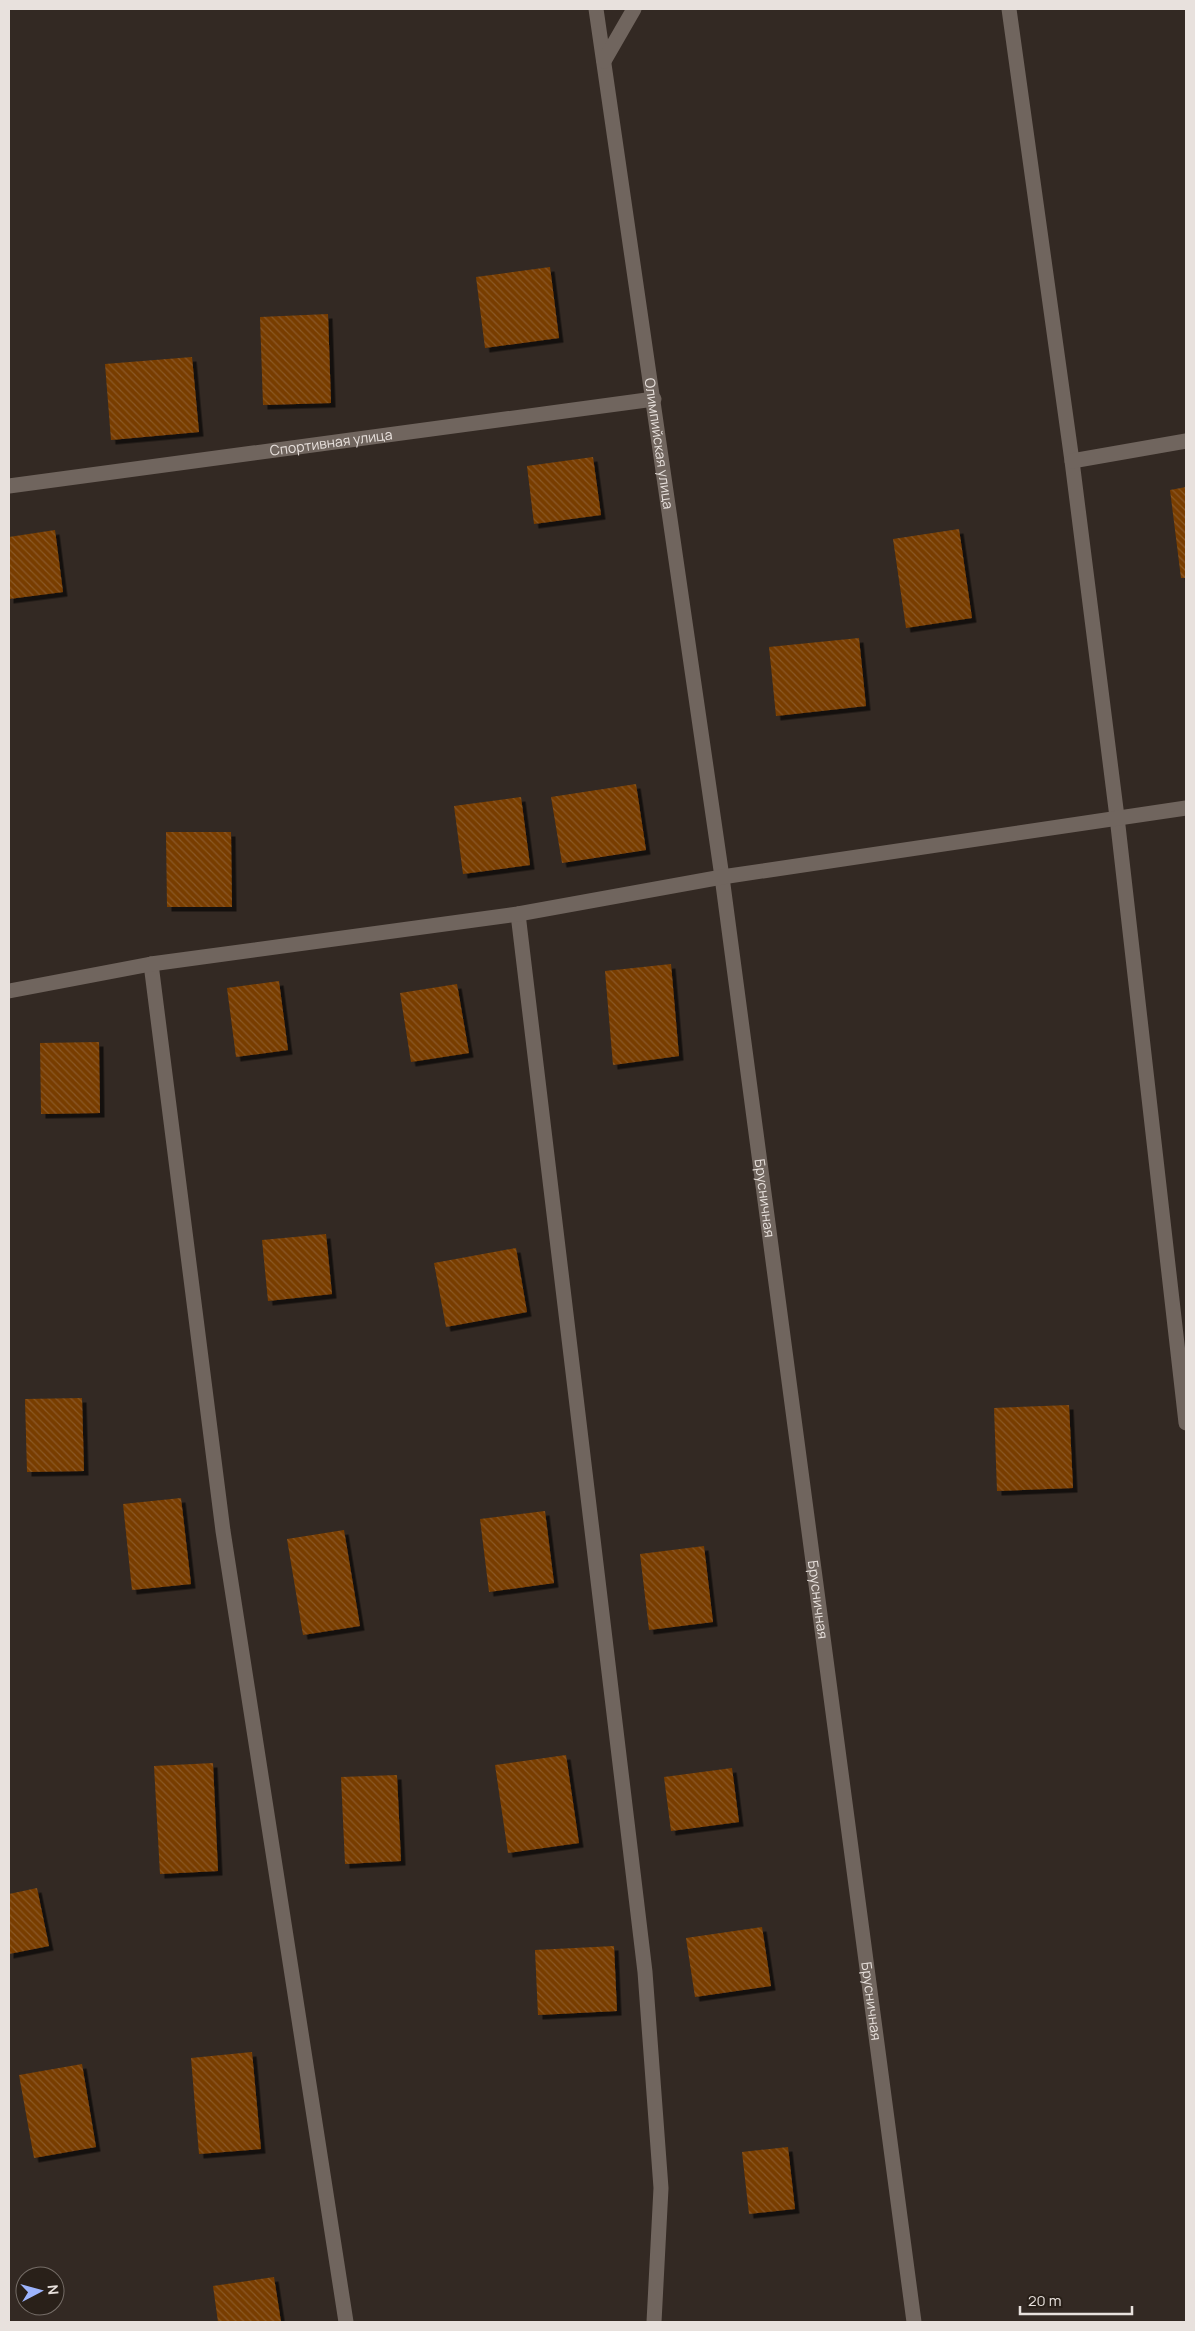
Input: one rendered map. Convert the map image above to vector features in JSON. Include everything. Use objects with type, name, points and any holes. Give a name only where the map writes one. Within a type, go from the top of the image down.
[{"type":"street","name":"Олимпийская улица","points":[[596,9],[722,877]]},
{"type":"street","points":[[604,61],[634,9]]},
{"type":"street","points":[[1009,9],[1072,461],[1117,817],[1186,1422]]},
{"type":"street","name":"Спортивная улица","points":[[9,486],[654,399]]},
{"type":"street","points":[[1072,461],[1186,441]]},
{"type":"street","points":[[9,990],[151,964],[518,914],[722,877],[1186,808]]},
{"type":"street","name":"Брусничная","points":[[722,877],[914,2322]]},
{"type":"street","points":[[518,914],[645,1972],[661,2188],[654,2322]]},
{"type":"street","points":[[151,964],[223,1531],[346,2322]]},
{"type":"building","points":[[550,267],[559,338],[485,348],[476,277]]},
{"type":"building","points":[[328,314],[331,403],[263,405],[260,317]]},
{"type":"building","points":[[192,357],[199,432],[111,440],[105,364]]},
{"type":"building","points":[[593,457],[601,515],[534,524],[527,466]]},
{"type":"building","points":[[1186,487],[1186,578],[1181,578],[1170,490]]},
{"type":"building","points":[[959,529],[972,618],[906,628],[893,539]]},
{"type":"building","points":[[55,530],[63,592],[9,599],[9,537]]},
{"type":"building","points":[[859,638],[866,706],[776,716],[769,647]]},
{"type":"building","points":[[636,784],[646,850],[562,863],[551,797]]},
{"type":"building","points":[[521,797],[530,865],[463,874],[454,806]]},
{"type":"building","points":[[166,832],[231,832],[232,907],[167,907]]},
{"type":"building","points":[[671,964],[679,1056],[613,1065],[605,971]]},
{"type":"building","points":[[279,981],[288,1050],[236,1057],[227,988]]},
{"type":"building","points":[[457,984],[469,1053],[411,1062],[400,993]]},
{"type":"building","points":[[99,1042],[100,1113],[41,1114],[40,1043]]},
{"type":"building","points":[[326,1234],[332,1294],[268,1301],[262,1240]]},
{"type":"building","points":[[516,1248],[527,1312],[446,1327],[434,1263]]},
{"type":"building","points":[[82,1398],[84,1471],[27,1472],[25,1399]]},
{"type":"building","points":[[1069,1405],[1073,1488],[997,1491],[994,1408]]},
{"type":"building","points":[[181,1498],[191,1584],[132,1590],[123,1504]]},
{"type":"building","points":[[545,1511],[554,1583],[489,1592],[480,1519]]},
{"type":"building","points":[[344,1530],[360,1626],[303,1635],[287,1539]]},
{"type":"building","points":[[704,1546],[713,1622],[649,1630],[640,1554]]},
{"type":"building","points":[[566,1755],[579,1843],[508,1853],[495,1765]]},
{"type":"building","points":[[213,1763],[218,1871],[160,1874],[154,1766]]},
{"type":"building","points":[[732,1768],[739,1822],[671,1831],[664,1777]]},
{"type":"building","points":[[397,1775],[401,1861],[345,1864],[341,1777]]},
{"type":"building","points":[[37,1888],[49,1946],[9,1954],[9,1894]]},
{"type":"building","points":[[762,1927],[771,1986],[695,1997],[686,1938]]},
{"type":"building","points":[[614,1946],[617,2011],[538,2015],[535,1950]]},
{"type":"building","points":[[252,2052],[261,2149],[199,2154],[191,2058]]},
{"type":"building","points":[[82,2064],[96,2147],[34,2158],[19,2075]]},
{"type":"building","points":[[788,2147],[795,2209],[749,2214],[742,2152]]},
{"type":"building","points":[[274,2277],[281,2322],[218,2322],[213,2286]]}]
